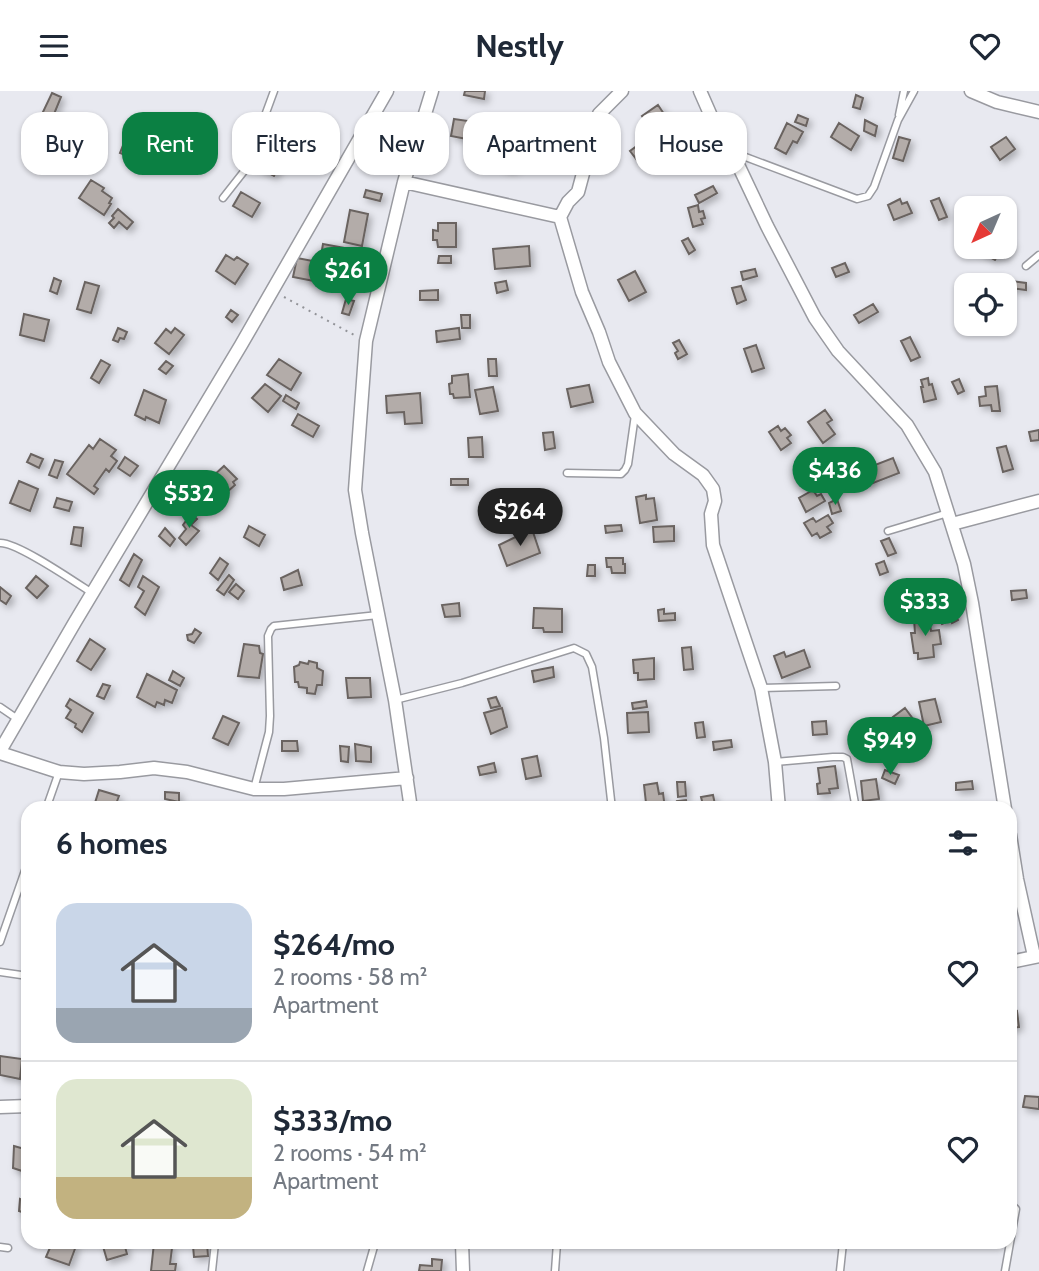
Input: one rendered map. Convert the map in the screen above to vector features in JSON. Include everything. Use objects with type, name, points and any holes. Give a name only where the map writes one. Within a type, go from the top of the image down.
[{"type":"street","points":[[387,91],[273,291],[0,752],[59,772],[83,774],[153,768],[187,772],[254,789],[284,789],[407,778]]},
{"type":"street","points":[[410,801],[395,700],[355,490],[366,341],[404,182],[432,91]]},
{"type":"street","points":[[622,91],[599,114],[578,192],[568,202],[560,217],[582,292],[616,377],[635,413],[674,454],[703,475],[713,489],[713,545],[761,688],[775,762],[778,801]]},
{"type":"street","points":[[701,91],[709,112]]},
{"type":"street","points":[[971,91],[998,102],[1039,112]]},
{"type":"street","points":[[743,175],[815,318],[838,351],[907,425],[935,472],[972,603],[1004,801]]},
{"type":"street","points":[[404,182],[560,217]]},
{"type":"street","points":[[950,518],[1039,501]]},
{"type":"street","points":[[1017,879],[1037,956],[1017,960]]},
{"type":"street","points":[[0,1107],[21,1106]]},
{"type":"street","points":[[462,1249],[463,1271]]},
{"type":"lane","points":[[223,198],[245,170],[274,91]]},
{"type":"lane","points":[[747,158],[857,199],[868,196],[874,187],[898,120],[904,91]]},
{"type":"lane","points":[[898,120],[915,91]]},
{"type":"lane","points":[[1026,266],[1039,255]]},
{"type":"lane","points":[[566,473],[621,474],[628,464],[635,413]]},
{"type":"lane","points":[[888,531],[950,518]]},
{"type":"lane","points":[[0,543],[6,543],[34,557],[92,593]]},
{"type":"lane","points":[[254,789],[269,733],[268,636],[271,629],[274,626],[296,623],[378,615]]},
{"type":"lane","points":[[395,700],[475,679],[574,648],[586,654],[592,667],[611,801]]},
{"type":"lane","points":[[761,688],[836,686]]},
{"type":"lane","points":[[0,707],[19,720]]},
{"type":"lane","points":[[775,762],[833,757],[847,759],[855,801]]},
{"type":"lane","points":[[50,801],[59,772]]},
{"type":"lane","points":[[0,942],[21,882]]},
{"type":"lane","points":[[0,971],[21,975]]},
{"type":"lane","points":[[212,1271],[214,1249]]},
{"type":"lane","points":[[367,1271],[373,1249]]},
{"type":"lane","points":[[555,1271],[557,1249]]},
{"type":"lane","points":[[840,1271],[842,1249]]},
{"type":"lane","points":[[1005,1271],[1009,1249]]},
{"type":"path","points":[[273,291],[366,341]]},
{"type":"building","points":[[465,91],[485,91],[484,99],[464,95]]},
{"type":"building","points":[[52,93],[61,97],[55,112],[43,112]]},
{"type":"building","points":[[856,95],[863,98],[860,109],[853,107]]},
{"type":"building","points":[[658,105],[663,112],[648,112]]},
{"type":"building","points":[[798,115],[808,119],[806,126],[795,122]]},
{"type":"building","points":[[454,119],[463,120],[463,138],[451,136]]},
{"type":"building","points":[[865,120],[877,126],[875,136],[864,131]]},
{"type":"building","points":[[787,123],[803,132],[797,143],[793,141],[786,154],[775,148]]},
{"type":"building","points":[[839,123],[859,136],[851,150],[831,137]]},
{"type":"building","points":[[899,137],[910,140],[903,161],[893,158]]},
{"type":"building","points":[[1006,137],[1015,149],[1000,160],[991,147]]},
{"type":"building","points":[[91,180],[104,188],[102,191],[112,198],[104,215],[79,198]]},
{"type":"building","points":[[713,186],[717,193],[699,203],[695,195]]},
{"type":"building","points":[[366,190],[382,194],[380,201],[364,197]]},
{"type":"building","points":[[241,192],[260,203],[252,217],[233,206]]},
{"type":"building","points":[[939,198],[947,217],[939,220],[931,201]]},
{"type":"building","points":[[900,199],[902,204],[907,202],[912,213],[894,220],[888,205]]},
{"type":"building","points":[[698,205],[699,212],[703,211],[705,218],[701,219],[703,224],[693,227],[688,208]]},
{"type":"building","points":[[118,209],[133,222],[127,229],[119,222],[114,228],[109,223]]},
{"type":"building","points":[[350,210],[368,214],[362,246],[344,242]]},
{"type":"building","points":[[438,223],[456,223],[456,247],[438,247],[437,240],[433,240],[433,230],[438,231]]},
{"type":"building","points":[[688,238],[695,250],[689,254],[682,241]]},
{"type":"building","points":[[323,244],[345,248],[341,271],[319,267]]},
{"type":"building","points":[[529,246],[530,266],[495,269],[493,249]]},
{"type":"building","points":[[226,255],[234,260],[237,257],[248,264],[235,284],[216,271]]},
{"type":"building","points":[[439,256],[451,256],[451,263],[438,263]]},
{"type":"building","points":[[297,258],[318,262],[314,281],[293,277]]},
{"type":"building","points":[[845,263],[849,272],[836,277],[832,268]]},
{"type":"building","points":[[755,269],[757,276],[743,280],[741,272]]},
{"type":"building","points":[[635,271],[646,292],[629,301],[618,280]]},
{"type":"building","points":[[54,278],[61,281],[57,294],[50,291]]},
{"type":"building","points":[[506,281],[508,290],[497,293],[495,283]]},
{"type":"building","points":[[85,282],[99,286],[91,313],[77,309]]},
{"type":"building","points":[[1017,282],[1026,283],[1026,290],[1017,289]]},
{"type":"building","points":[[741,286],[746,300],[737,304],[732,288]]},
{"type":"building","points":[[438,290],[438,300],[420,300],[420,291]]},
{"type":"building","points":[[346,299],[354,301],[349,315],[342,313]]},
{"type":"building","points":[[873,304],[878,312],[859,323],[854,315]]},
{"type":"building","points":[[231,310],[238,315],[232,322],[226,317]]},
{"type":"building","points":[[24,314],[49,320],[44,341],[20,335]]},
{"type":"building","points":[[461,315],[470,315],[470,328],[462,328]]},
{"type":"building","points":[[118,328],[127,332],[124,339],[120,338],[118,342],[113,340]]},
{"type":"building","points":[[175,328],[184,335],[169,354],[155,343],[166,329],[171,333]]},
{"type":"building","points":[[459,328],[460,339],[437,342],[436,331]]},
{"type":"building","points":[[910,337],[920,357],[911,361],[901,341]]},
{"type":"building","points":[[679,340],[687,354],[678,359],[675,353],[678,351],[673,343]]},
{"type":"building","points":[[756,345],[764,368],[752,372],[744,349]]},
{"type":"building","points":[[279,359],[301,373],[291,390],[267,375]]},
{"type":"building","points":[[488,359],[496,359],[497,376],[489,376]]},
{"type":"building","points":[[101,360],[110,365],[99,383],[91,378]]},
{"type":"building","points":[[166,361],[173,366],[166,374],[159,369]]},
{"type":"building","points":[[468,374],[470,397],[454,398],[453,394],[450,394],[449,384],[452,383],[452,376]]},
{"type":"building","points":[[928,378],[936,399],[924,402],[921,380]]},
{"type":"building","points":[[959,379],[964,391],[958,394],[952,382]]},
{"type":"building","points":[[265,384],[281,396],[268,412],[252,398]]},
{"type":"building","points":[[589,385],[593,402],[571,407],[567,389]]},
{"type":"building","points":[[997,386],[1000,411],[992,411],[991,405],[980,406],[979,397],[986,396],[985,387]]},
{"type":"building","points":[[493,387],[498,411],[480,414],[475,390]]},
{"type":"building","points":[[144,390],[166,400],[159,423],[135,415]]},
{"type":"building","points":[[420,393],[422,423],[405,424],[404,412],[387,413],[386,396]]},
{"type":"building","points":[[286,395],[299,403],[296,409],[283,401]]},
{"type":"building","points":[[825,410],[832,420],[827,423],[835,434],[823,443],[808,422]]},
{"type":"building","points":[[298,414],[319,426],[313,437],[292,425]]},
{"type":"building","points":[[778,426],[781,431],[785,428],[791,435],[787,438],[791,443],[781,450],[769,432]]},
{"type":"building","points":[[1039,430],[1039,440],[1031,441],[1029,432]]},
{"type":"building","points":[[553,432],[555,448],[545,450],[543,433]]},
{"type":"building","points":[[482,437],[483,457],[469,457],[468,438]]},
{"type":"building","points":[[100,439],[116,450],[111,456],[117,461],[109,472],[106,469],[94,486],[98,489],[94,494],[67,474],[89,445],[93,449]]},
{"type":"building","points":[[1006,446],[1013,469],[1003,472],[997,448]]},
{"type":"building","points":[[31,454],[43,459],[39,468],[27,462]]},
{"type":"building","points":[[125,457],[138,466],[130,476],[118,468]]},
{"type":"building","points":[[893,458],[899,473],[868,485],[862,470]]},
{"type":"building","points":[[55,460],[63,462],[57,478],[49,475]]},
{"type":"building","points":[[224,466],[237,479],[227,492],[213,476]]},
{"type":"building","points":[[451,479],[468,479],[468,485],[451,485]]},
{"type":"building","points":[[19,481],[38,489],[30,511],[10,503]]},
{"type":"building","points":[[813,490],[817,496],[821,494],[825,501],[806,512],[799,498]]},
{"type":"building","points":[[646,495],[646,499],[654,498],[657,520],[640,523],[636,497]]},
{"type":"building","points":[[57,498],[72,502],[69,511],[54,507]]},
{"type":"building","points":[[837,499],[841,511],[832,514],[829,503]]},
{"type":"building","points":[[191,514],[197,519],[191,525],[199,531],[186,545],[179,538],[186,529],[183,525]]},
{"type":"building","points":[[828,515],[833,523],[827,527],[831,532],[820,538],[817,533],[812,536],[804,523],[813,518],[816,522]]},
{"type":"building","points":[[621,525],[622,531],[606,533],[605,526]]},
{"type":"building","points":[[249,526],[265,535],[259,546],[244,537]]},
{"type":"building","points":[[674,526],[674,541],[654,542],[653,527]]},
{"type":"building","points":[[74,527],[83,528],[81,546],[71,544]]},
{"type":"building","points":[[165,528],[175,539],[170,546],[159,536]]},
{"type":"building","points":[[532,529],[540,553],[507,566],[499,545]]},
{"type":"building","points":[[889,538],[896,553],[888,556],[881,541]]},
{"type":"building","points":[[134,554],[142,560],[129,586],[120,580]]},
{"type":"building","points":[[220,558],[228,564],[218,580],[210,573]]},
{"type":"building","points":[[606,558],[623,558],[625,573],[612,573],[611,567],[607,567]]},
{"type":"building","points":[[884,561],[888,572],[880,575],[876,564]]},
{"type":"building","points":[[588,565],[595,565],[595,576],[587,576]]},
{"type":"building","points":[[298,570],[302,585],[284,590],[281,578]]},
{"type":"building","points":[[229,575],[234,580],[224,595],[217,590]]},
{"type":"building","points":[[36,576],[48,586],[37,598],[26,588]]},
{"type":"building","points":[[143,576],[159,587],[145,615],[135,607],[144,591],[138,587]]},
{"type":"building","points":[[236,584],[244,591],[238,599],[229,592]]},
{"type":"building","points":[[0,587],[11,596],[6,604],[0,600]]},
{"type":"building","points":[[1026,590],[1027,598],[1012,600],[1011,591]]},
{"type":"building","points":[[949,598],[958,620],[952,623],[943,601]]},
{"type":"building","points":[[459,603],[460,616],[445,617],[442,605]]},
{"type":"building","points":[[534,608],[562,609],[562,632],[544,632],[543,628],[533,628]]},
{"type":"building","points":[[944,608],[949,621],[942,624],[936,611]]},
{"type":"building","points":[[664,609],[664,614],[675,613],[675,620],[659,621],[658,610]]},
{"type":"building","points":[[929,617],[931,631],[939,630],[941,644],[933,645],[934,657],[918,659],[918,653],[914,653],[911,633],[915,633],[914,619]]},
{"type":"building","points":[[195,629],[201,633],[194,643],[188,640],[187,635],[192,634]]},
{"type":"building","points":[[90,639],[105,649],[91,670],[77,661]]},
{"type":"building","points":[[244,644],[259,646],[260,653],[263,654],[259,678],[238,676]]},
{"type":"building","points":[[691,647],[693,669],[684,670],[682,648]]},
{"type":"building","points":[[804,650],[810,667],[782,678],[774,656],[784,652],[786,657]]},
{"type":"building","points":[[654,658],[654,679],[638,680],[638,673],[634,673],[633,660]]},
{"type":"building","points":[[309,661],[317,663],[317,668],[323,671],[322,685],[317,685],[315,694],[307,693],[307,688],[299,687],[298,682],[295,682],[294,667],[300,662],[308,664]]},
{"type":"building","points":[[553,667],[554,677],[534,682],[532,671]]},
{"type":"building","points":[[173,671],[184,678],[180,686],[169,680]]},
{"type":"building","points":[[147,674],[177,690],[172,703],[165,700],[164,705],[157,702],[155,707],[137,697]]},
{"type":"building","points":[[346,678],[370,678],[371,697],[348,698]]},
{"type":"building","points":[[103,684],[110,686],[104,699],[97,696]]},
{"type":"building","points":[[496,697],[500,706],[491,708],[488,699]]},
{"type":"building","points":[[70,699],[93,713],[82,732],[66,718],[71,710],[66,706]]},
{"type":"building","points":[[935,699],[941,722],[924,726],[919,702]]},
{"type":"building","points":[[646,701],[647,707],[633,709],[632,703]]},
{"type":"building","points":[[502,708],[507,727],[491,734],[484,713]]},
{"type":"building","points":[[905,708],[913,719],[909,721],[915,729],[901,740],[892,730],[899,725],[893,717]]},
{"type":"building","points":[[648,712],[649,732],[628,733],[627,713]]},
{"type":"building","points":[[223,716],[239,723],[228,745],[213,738]]},
{"type":"building","points":[[826,721],[827,734],[813,735],[812,722]]},
{"type":"building","points":[[703,722],[705,737],[697,738],[695,723]]},
{"type":"building","points":[[731,740],[732,747],[714,750],[713,742]]},
{"type":"building","points":[[282,741],[297,741],[298,751],[282,751]]},
{"type":"building","points":[[886,741],[890,747],[880,754],[876,748]]},
{"type":"building","points":[[355,744],[371,747],[371,762],[356,761]]},
{"type":"building","points":[[340,746],[349,747],[348,762],[341,761]]},
{"type":"building","points":[[537,756],[541,776],[526,779],[522,759]]},
{"type":"building","points":[[494,763],[496,772],[480,775],[478,767]]},
{"type":"building","points":[[835,766],[838,788],[829,789],[830,793],[818,794],[818,768]]},
{"type":"building","points":[[885,770],[899,775],[895,784],[882,778]]},
{"type":"building","points":[[876,779],[879,799],[863,801],[861,781]]},
{"type":"building","points":[[972,781],[973,789],[956,790],[956,783]]},
{"type":"building","points":[[677,782],[685,782],[686,796],[678,797]]},
{"type":"building","points":[[657,783],[659,794],[663,793],[664,801],[646,801],[644,785]]},
{"type":"building","points":[[99,790],[119,796],[117,801],[96,801]]},
{"type":"building","points":[[165,792],[179,793],[179,801],[165,799]]},
{"type":"building","points":[[713,795],[714,801],[702,801],[701,797]]},
{"type":"building","points":[[0,1056],[21,1059],[20,1079],[0,1075]]},
{"type":"building","points":[[1025,1096],[1039,1097],[1039,1109],[1023,1107]]},
{"type":"building","points":[[14,1146],[21,1148],[21,1171],[13,1168]]},
{"type":"building","points":[[49,1249],[75,1249],[69,1265],[46,1257]]},
{"type":"building","points":[[104,1249],[126,1249],[127,1254],[107,1260]]},
{"type":"building","points":[[153,1249],[172,1249],[170,1264],[176,1264],[175,1271],[151,1271]]},
{"type":"building","points":[[193,1249],[207,1249],[208,1256],[194,1257]]},
{"type":"building","points":[[432,1259],[442,1260],[441,1271],[419,1271],[420,1265],[432,1266]]}]
